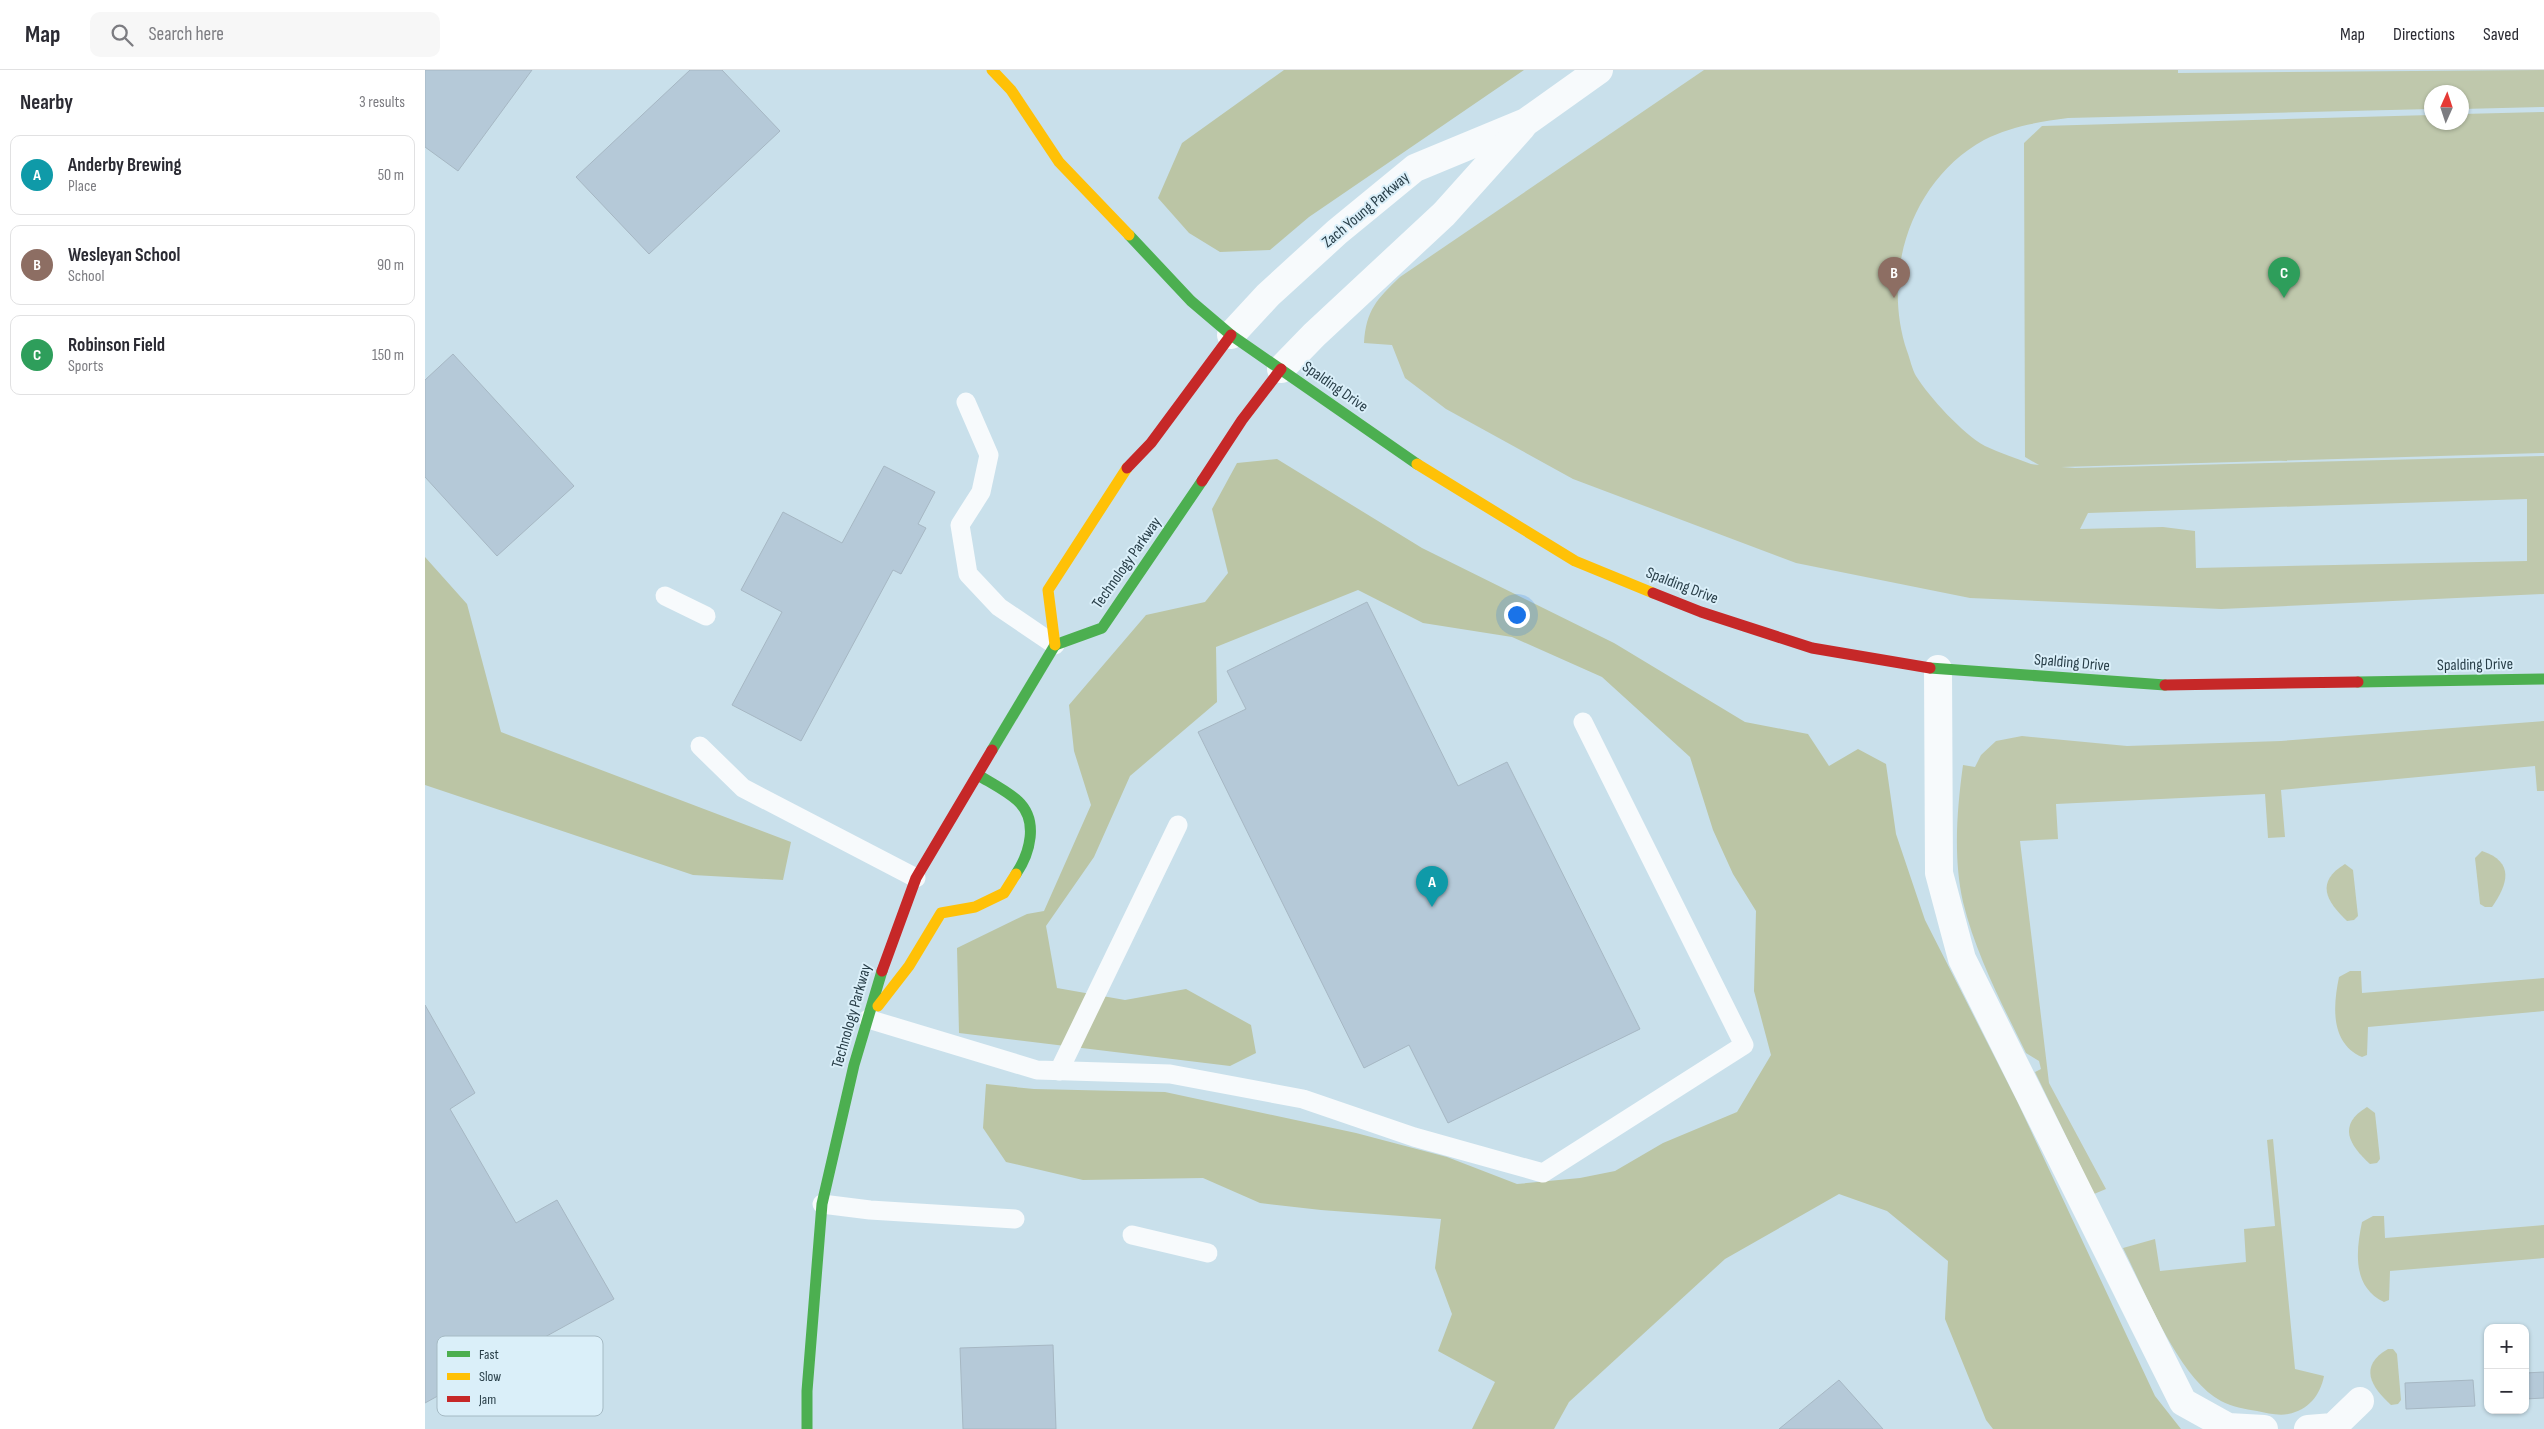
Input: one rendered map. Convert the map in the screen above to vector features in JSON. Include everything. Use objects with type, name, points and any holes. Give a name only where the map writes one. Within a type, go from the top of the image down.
[{"type":"street","name":"Spalding Drive","points":[[992,70],[1011,90],[1059,162],[1191,301],[1231,335],[1431,473],[1575,561],[1701,612],[1812,648],[1938,669],[2145,686],[2544,678]]},
{"type":"street","name":"Zach Young Parkway","points":[[1281,369],[1444,214],[1526,122],[1599,70]]},
{"type":"street","name":"Zach Young Parkway","points":[[1231,335],[1268,295],[1337,232],[1415,168],[1526,122]]},
{"type":"street","points":[[1053,648],[1048,590],[1121,474],[1151,443],[1231,335]]},
{"type":"street","name":"Technology Parkway","points":[[807,1429],[807,1391],[822,1204],[854,1064],[877,983],[916,878],[1053,648],[1102,628],[1169,532],[1242,420],[1281,369]]},
{"type":"street","points":[[1938,669],[1939,873],[1962,959],[2183,1402],[2228,1427],[2264,1429]]},
{"type":"street","points":[[868,1019],[909,966],[941,913],[975,907],[1004,893],[1024,862],[1031,837],[1030,823],[1019,802],[978,775]]},
{"type":"street","points":[[2309,1429],[2333,1427],[2360,1401]]},
{"type":"lane","points":[[966,402],[989,455],[981,492],[960,525],[968,574],[999,607],[1053,648]]},
{"type":"lane","points":[[665,596],[707,616]]},
{"type":"lane","points":[[868,1019],[1037,1070],[1170,1074],[1303,1098],[1414,1137],[1543,1173],[1744,1044],[1583,722]]},
{"type":"lane","points":[[700,746],[743,788],[916,878]]},
{"type":"lane","points":[[1059,1071],[1178,826]]},
{"type":"lane","points":[[822,1204],[870,1210],[1015,1219]]},
{"type":"lane","points":[[1132,1234],[1208,1253]]},
{"type":"green space","points":[[1284,70],[1524,70],[1309,217],[1270,250],[1220,252],[1189,233],[1158,198],[1182,143]]},
{"type":"green space","points":[[1704,70],[2178,70],[2178,73],[2544,70],[2544,107],[2469,109],[2469,85],[2424,85],[2424,109],[2068,118],[2004,131],[1984,140],[1959,157],[1938,179],[1921,204],[1908,232],[1901,261],[1898,291],[1900,321],[1907,351],[1916,376],[1929,394],[1957,424],[1985,446],[2031,464],[2039,465],[2025,457],[2024,143],[2042,126],[2424,115],[2424,130],[2469,130],[2469,114],[2544,112],[2544,453],[2061,467],[2544,456],[2544,594],[2221,609],[1970,598],[1796,563],[1573,479],[1446,409],[1405,378],[1392,345],[1364,343],[1370,313],[1385,292],[1400,277]],"holes":[[[2527,499],[2527,561],[2196,568],[2195,531],[2163,527],[2080,529],[2088,513]]]},
{"type":"green space","points":[[1277,459],[1422,548],[1614,643],[1745,722],[1808,734],[1829,766],[1858,749],[1886,764],[1896,834],[1925,920],[2017,1101],[2155,1396],[2181,1429],[1993,1429],[1986,1420],[1945,1319],[1948,1261],[1887,1211],[1839,1194],[1725,1259],[1569,1402],[1554,1429],[1472,1429],[1495,1382],[1438,1351],[1452,1314],[1435,1268],[1441,1219],[1321,1210],[1260,1203],[1203,1178],[1083,1180],[1006,1162],[983,1128],[986,1084],[1034,1089],[1165,1092],[1356,1133],[1447,1157],[1517,1184],[1580,1178],[1615,1171],[1663,1143],[1737,1112],[1771,1055],[1754,991],[1756,911],[1733,874],[1713,830],[1690,757],[1602,677],[1512,637],[1423,623],[1358,590],[1216,647],[1217,702],[1130,776],[1094,857],[1046,926],[1057,988],[1125,1000],[1186,989],[1251,1025],[1256,1053],[1230,1066],[959,1033],[957,948],[1027,914],[1044,911],[1091,805],[1074,751],[1069,705],[1146,615],[1205,602],[1228,573],[1212,509],[1237,463]]},
{"type":"green space","points":[[425,557],[467,604],[501,732],[791,842],[783,880],[693,875],[425,785]]},
{"type":"green space","points":[[2544,721],[2544,791],[2537,791],[2535,766],[2281,790],[2285,837],[2268,838],[2265,794],[2056,804],[2058,839],[2020,841],[2049,1083],[2106,1189],[2094,1194],[2035,1072],[2041,1069],[2039,1061],[2026,1053],[1990,979],[1968,922],[1960,885],[1957,851],[1959,799],[1963,765],[1975,767],[1981,755],[1996,741],[2022,736],[2127,746],[2281,741]]},
{"type":"green space","points":[[2482,851],[2500,861],[2504,867],[2505,882],[2492,907],[2485,907],[2480,904],[2475,858]]},
{"type":"green space","points":[[2345,864],[2353,870],[2358,916],[2354,920],[2347,921],[2329,899],[2327,892],[2330,878]]},
{"type":"green space","points":[[2350,971],[2361,971],[2362,993],[2544,978],[2544,1011],[2368,1027],[2367,1055],[2362,1057],[2344,1043],[2336,1023],[2335,1011],[2339,977]]},
{"type":"green space","points":[[2367,1107],[2375,1113],[2380,1159],[2377,1163],[2370,1164],[2356,1150],[2349,1135],[2352,1121]]},
{"type":"green space","points":[[2273,1139],[2295,1369],[2324,1376],[2319,1390],[2312,1401],[2295,1412],[2284,1415],[2234,1406],[2221,1401],[2205,1390],[2177,1354],[2164,1332],[2123,1248],[2155,1239],[2160,1271],[2246,1262],[2244,1229],[2275,1226],[2267,1140]]},
{"type":"green space","points":[[2373,1216],[2384,1216],[2385,1238],[2544,1225],[2544,1258],[2390,1271],[2389,1300],[2384,1302],[2366,1287],[2361,1278],[2359,1267],[2358,1245],[2362,1222]]},
{"type":"green space","points":[[2388,1349],[2393,1349],[2397,1354],[2401,1400],[2398,1404],[2391,1405],[2373,1384],[2370,1369],[2373,1362]]},
{"type":"building","points":[[425,70],[532,70],[458,171],[425,147]]},
{"type":"building","points":[[690,70],[722,70],[780,131],[649,254],[576,177]]},
{"type":"building","points":[[453,354],[574,486],[497,556],[425,477],[425,380]]},
{"type":"building","points":[[884,466],[935,492],[918,524],[926,528],[901,574],[893,570],[801,741],[732,705],[782,612],[741,590],[783,512],[842,543]]},
{"type":"building","points":[[1367,602],[1458,786],[1507,762],[1640,1029],[1448,1123],[1409,1045],[1364,1068],[1198,732],[1246,709],[1227,671]]},
{"type":"building","points":[[425,1005],[475,1093],[450,1109],[516,1223],[557,1200],[614,1299],[547,1336],[437,1336],[437,1396],[425,1403]]},
{"type":"building","points":[[1053,1345],[1056,1429],[963,1429],[960,1348]]},
{"type":"building","points":[[2544,1372],[2544,1398],[2529,1399],[2529,1373]]},
{"type":"building","points":[[1839,1380],[1883,1429],[1779,1429]]},
{"type":"building","points":[[2473,1380],[2475,1406],[2406,1409],[2405,1383]]},
{"type":"traffic: fast","points":[[1129,235],[1191,301],[1231,335],[1417,464]]},
{"type":"traffic: fast","points":[[1055,645],[1102,628],[1202,481]]},
{"type":"traffic: fast","points":[[992,750],[1055,645]]},
{"type":"traffic: fast","points":[[1930,668],[2165,685]]},
{"type":"traffic: fast","points":[[2358,682],[2544,679]]},
{"type":"traffic: fast","points":[[978,775],[1004,790],[1018,801],[1025,809],[1029,818],[1030,837],[1028,847],[1016,874]]},
{"type":"traffic: fast","points":[[807,1429],[807,1391],[822,1204],[854,1065],[882,971]]},
{"type":"traffic: slow","points":[[992,70],[1011,90],[1059,162],[1129,235]]},
{"type":"traffic: slow","points":[[1417,464],[1575,561],[1653,593]]},
{"type":"traffic: slow","points":[[1055,645],[1048,590],[1127,468]]},
{"type":"traffic: slow","points":[[878,1006],[909,966],[941,913],[975,907],[1004,893],[1016,874]]},
{"type":"traffic: jam","points":[[1127,468],[1151,443],[1231,335]]},
{"type":"traffic: jam","points":[[1202,481],[1242,420],[1281,369]]},
{"type":"traffic: jam","points":[[1653,593],[1701,612],[1812,648],[1930,668]]},
{"type":"traffic: jam","points":[[2165,685],[2358,682]]},
{"type":"traffic: jam","points":[[882,971],[916,878],[992,750]]},
{"type":"place","name":"Wesleyan School","points":[[1894,298]]},
{"type":"place","name":"Robinson Field","points":[[2284,298]]},
{"type":"place","name":"Anderby Brewing","points":[[1432,907]]}]
